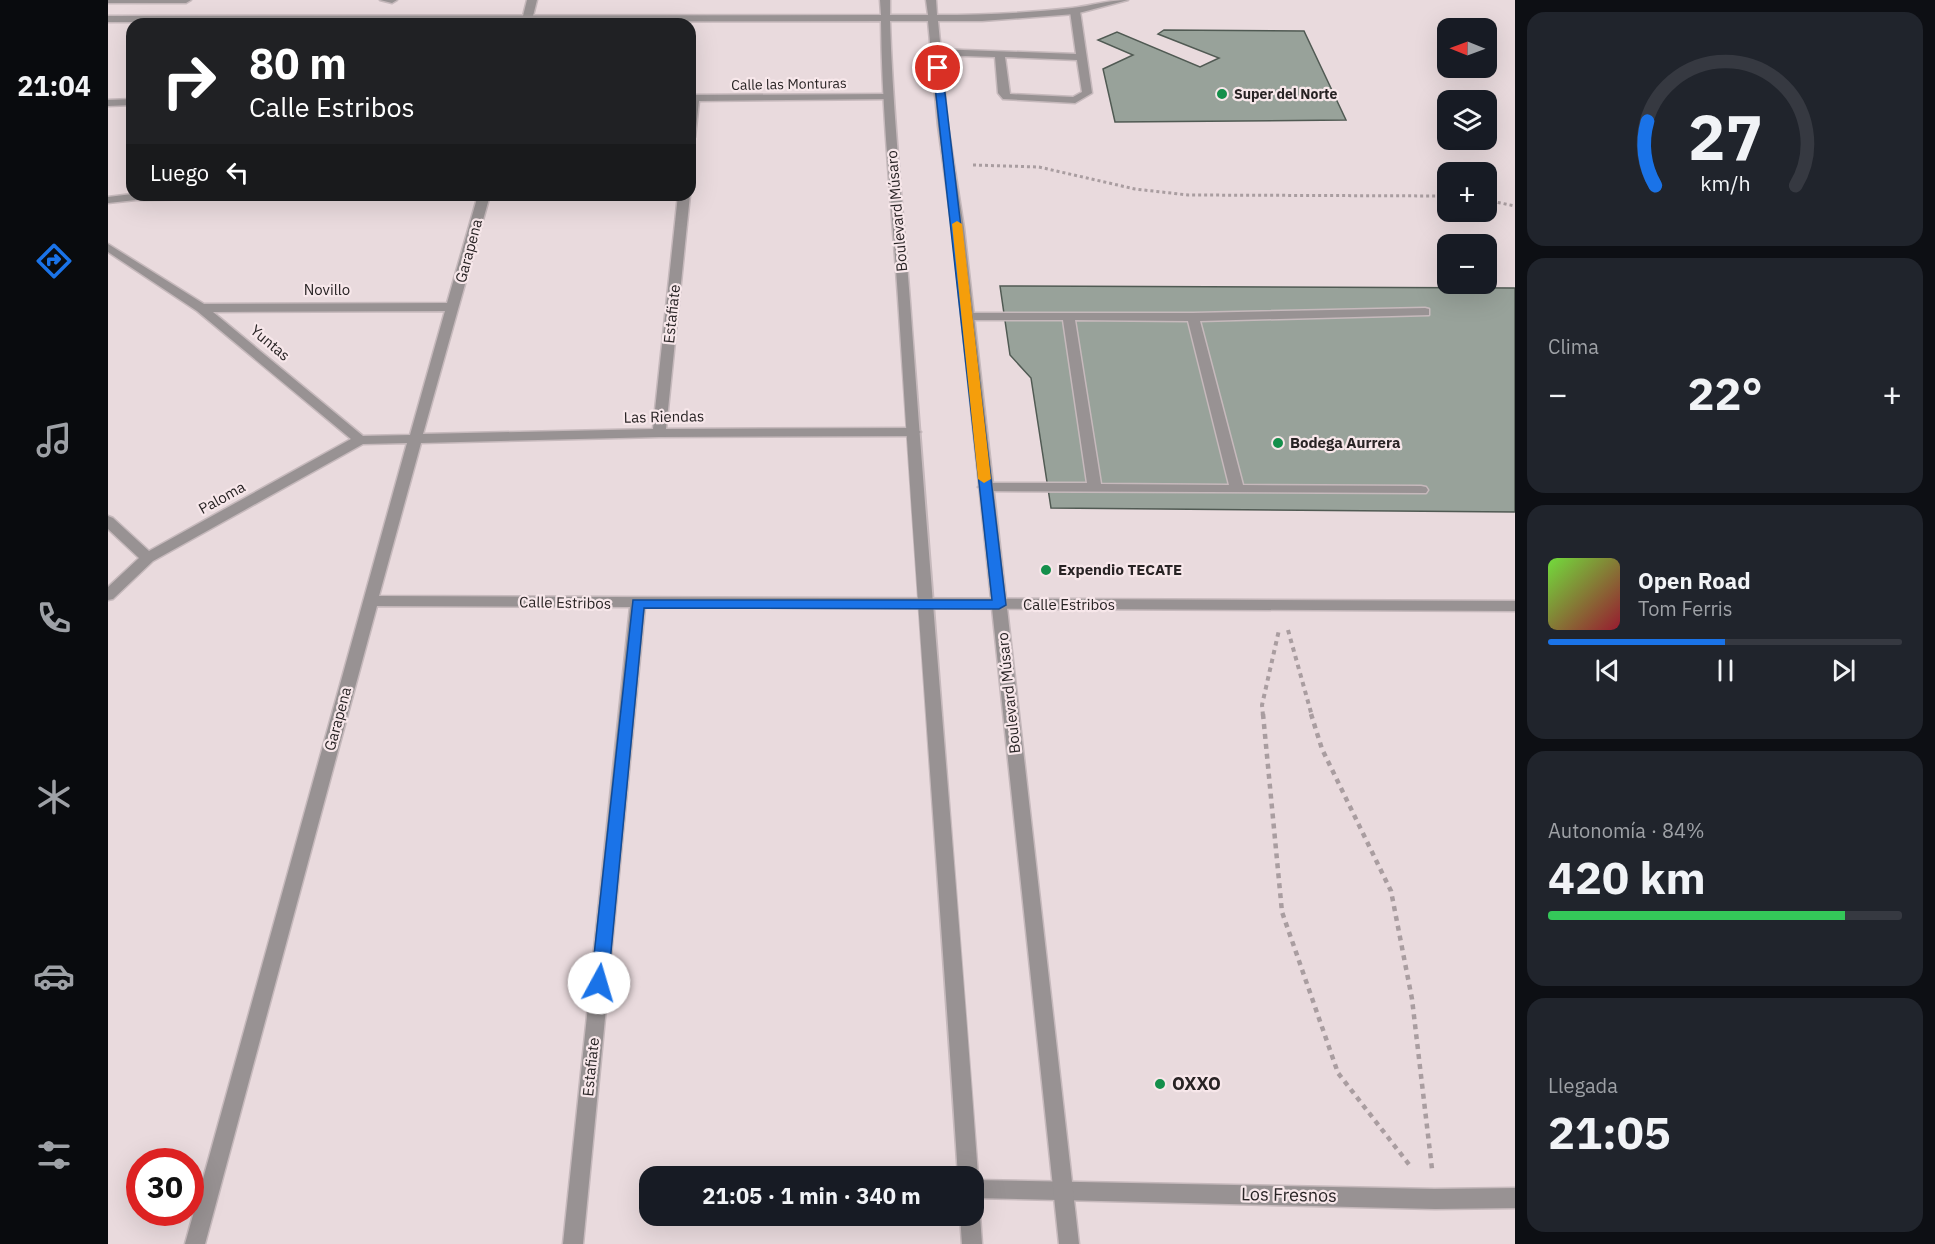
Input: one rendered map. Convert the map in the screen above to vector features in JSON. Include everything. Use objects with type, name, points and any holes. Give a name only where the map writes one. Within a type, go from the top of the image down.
[{"type":"street","points":[[108,0],[186,0]]},
{"type":"street","points":[[385,0],[392,0]]},
{"type":"street","points":[[527,18],[532,0]]},
{"type":"street","name":"Boulevard Músaro","points":[[885,0],[887,96],[914,432],[924,604],[945,838],[967,1166]]},
{"type":"street","name":"Boulevard Músaro","points":[[931,0],[1069,1244]]},
{"type":"street","points":[[696,21],[1032,16],[1075,11],[1123,0]]},
{"type":"street","points":[[1000,54],[1003,93],[1014,99],[1076,100],[1087,93],[1075,11]]},
{"type":"street","points":[[108,19],[126,19]]},
{"type":"street","points":[[936,52],[1082,57]]},
{"type":"street","name":"Calle las Monturas","points":[[696,98],[887,96]]},
{"type":"street","points":[[108,103],[126,102]]},
{"type":"street","points":[[108,200],[126,198]]},
{"type":"street","name":"Garapena","points":[[195,1244],[482,201]]},
{"type":"street","name":"Estafiate","points":[[659,434],[683,201]]},
{"type":"street","name":"Yuntas","points":[[108,247],[201,308],[360,440]]},
{"type":"street","name":"Novillo","points":[[201,308],[454,307]]},
{"type":"street","points":[[967,316],[1193,317],[1425,312]]},
{"type":"street","points":[[1068,316],[1095,488]]},
{"type":"street","points":[[1193,317],[1202,360],[1237,489]]},
{"type":"street","name":"Las Riendas","points":[[415,439],[914,432]]},
{"type":"street","points":[[360,440],[415,439]]},
{"type":"street","name":"Paloma","points":[[108,595],[148,558],[360,440]]},
{"type":"street","points":[[985,487],[1421,490]]},
{"type":"street","points":[[108,521],[148,558]]},
{"type":"street","name":"Calle Estribos","points":[[371,601],[1515,606]]},
{"type":"street","name":"Estafiate","points":[[573,1244],[638,603]]},
{"type":"street","name":"Los Fresnos","points":[[984,1189],[1435,1199],[1515,1198]]},
{"type":"street","points":[[971,1226],[972,1244]]},
{"type":"path","points":[[949,165],[1039,166],[1135,189],[1212,197],[1437,196]]},
{"type":"path","points":[[1497,203],[1515,206]]},
{"type":"path","points":[[1285,606],[1262,705],[1282,912],[1338,1073],[1435,1199]]},
{"type":"path","points":[[1285,606],[1292,651],[1322,749],[1390,891],[1412,999],[1435,1199]]},
{"type":"building","name":"Super del Norte","points":[[1164,30],[1304,31],[1346,120],[1115,122],[1103,69],[1133,55],[1098,40],[1117,32],[1200,67],[1219,58],[1158,34]]},
{"type":"building","name":"Bodega Aurrera","points":[[1000,286],[1437,288],[1437,294],[1497,294],[1497,288],[1515,288],[1515,512],[1051,508],[1031,378],[1010,355]]},
{"type":"slow traffic","points":[[957,224],[984,479]]},
{"type":"place","name":"Super del Norte","points":[[1222,94]]},
{"type":"place","name":"Bodega Aurrera","points":[[1278,443]]},
{"type":"place","name":"Expendio TECATE","points":[[1046,570]]},
{"type":"place","name":"OXXO","points":[[1160,1084]]},
{"type":"route","points":[[599,983],[638,603],[999,605],[958,228],[943,126],[938,68]]}]
